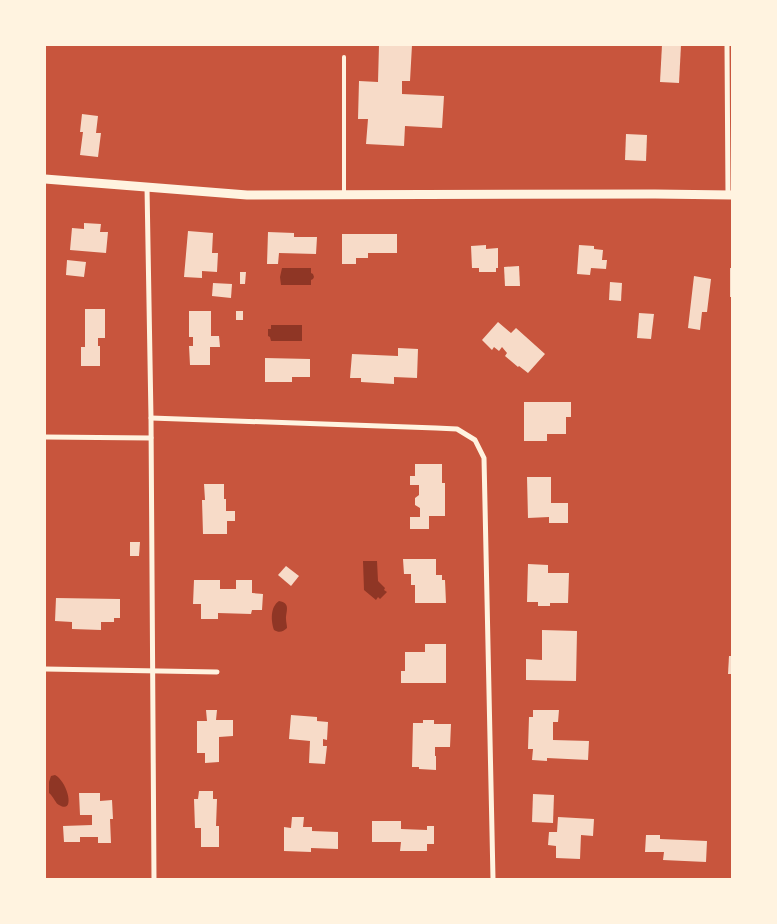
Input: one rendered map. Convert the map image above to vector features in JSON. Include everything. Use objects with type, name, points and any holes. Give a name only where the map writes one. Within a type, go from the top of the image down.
[{"type":"street","points":[[45,179],[247,195],[730,195],[727,45]]},
{"type":"street","points":[[147,187],[151,418],[154,879]]},
{"type":"street","points":[[151,418],[436,428],[457,430],[475,440],[484,458],[493,879]]},
{"type":"street","points":[[45,436],[151,438]]},
{"type":"street","points":[[45,669],[217,672]]},
{"type":"lane","points":[[344,57],[344,195]]},
{"type":"shaded area","points":[[282,268],[311,268],[311,273],[314,277],[311,280],[311,285],[281,285]]},
{"type":"shaded area","points":[[271,325],[302,325],[302,341],[271,341],[268,336],[268,329],[271,329]]},
{"type":"shaded area","points":[[363,561],[377,561],[378,581],[387,592],[380,599],[378,597],[376,600],[364,590]]},
{"type":"shaded area","points":[[279,601],[283,602],[287,608],[287,628],[279,632],[274,630],[272,618],[274,607]]},
{"type":"shaded area","points":[[55,775],[64,784],[68,796],[69,802],[64,807],[58,804],[49,793],[51,776]]},
{"type":"building","points":[[379,45],[412,45],[410,81],[402,81],[402,94],[444,96],[442,128],[405,126],[404,146],[366,144],[368,119],[358,119],[359,81],[378,82]]},
{"type":"building","points":[[662,45],[681,45],[679,83],[660,82]]},
{"type":"building","points":[[82,114],[98,116],[96,133],[101,133],[98,157],[80,155],[83,132],[80,132]]},
{"type":"building","points":[[626,134],[647,135],[646,161],[625,160]]},
{"type":"building","points":[[84,223],[101,224],[100,232],[108,232],[106,253],[70,250],[72,228],[84,229]]},
{"type":"building","points":[[188,231],[213,233],[212,253],[218,253],[217,272],[202,271],[202,278],[184,277]]},
{"type":"building","points":[[268,232],[294,233],[294,237],[317,237],[316,254],[279,253],[278,264],[267,264]]},
{"type":"building","points":[[342,234],[397,234],[397,253],[368,253],[368,258],[356,258],[356,264],[342,264]]},
{"type":"building","points":[[486,245],[486,249],[498,248],[498,268],[496,268],[496,272],[479,272],[479,268],[472,268],[471,246]]},
{"type":"building","points":[[579,245],[594,246],[594,249],[603,250],[602,260],[607,260],[606,269],[591,268],[590,275],[577,274]]},
{"type":"building","points":[[67,260],[86,262],[84,277],[66,275]]},
{"type":"building","points":[[519,266],[520,286],[505,286],[504,267]]},
{"type":"building","points":[[730,268],[732,268],[732,297],[730,297]]},
{"type":"building","points":[[240,272],[246,272],[245,284],[240,284]]},
{"type":"building","points":[[694,276],[711,279],[707,312],[702,312],[700,330],[688,328]]},
{"type":"building","points":[[610,282],[622,283],[621,301],[609,300]]},
{"type":"building","points":[[213,283],[232,284],[231,298],[212,296]]},
{"type":"building","points":[[85,309],[105,309],[105,338],[98,338],[100,366],[81,366],[81,347],[85,347]]},
{"type":"building","points":[[189,311],[211,311],[211,336],[219,336],[220,347],[210,347],[210,365],[190,365],[189,346],[193,346],[193,337],[189,337]]},
{"type":"building","points":[[236,311],[243,311],[243,320],[236,320]]},
{"type":"building","points":[[639,313],[654,314],[651,339],[637,338]]},
{"type":"building","points":[[498,322],[511,333],[516,328],[545,354],[528,373],[505,356],[507,353],[502,347],[499,351],[494,347],[492,350],[482,340]]},
{"type":"building","points":[[398,348],[418,349],[417,378],[394,377],[394,384],[361,382],[361,378],[350,378],[352,354],[398,356]]},
{"type":"building","points":[[265,358],[310,359],[310,377],[292,377],[292,382],[265,382]]},
{"type":"building","points":[[524,402],[571,402],[571,417],[566,417],[566,434],[547,434],[547,441],[524,441]]},
{"type":"building","points":[[415,464],[442,464],[442,483],[445,483],[445,516],[429,516],[429,529],[410,529],[410,517],[420,517],[420,508],[415,505],[415,498],[419,495],[419,485],[410,485],[410,476],[415,476]]},
{"type":"building","points":[[527,477],[551,477],[551,503],[568,503],[568,523],[549,523],[549,517],[528,518]]},
{"type":"building","points":[[204,484],[224,484],[226,511],[235,511],[235,521],[227,521],[227,534],[203,534],[202,500],[205,500]]},
{"type":"building","points":[[130,542],[140,542],[139,556],[130,556]]},
{"type":"building","points":[[403,559],[436,559],[436,575],[442,575],[442,580],[445,580],[446,603],[415,603],[415,585],[411,585],[411,574],[404,574]]},
{"type":"building","points":[[528,564],[548,565],[548,573],[569,573],[568,603],[550,603],[550,606],[538,606],[538,602],[527,602]]},
{"type":"building","points":[[286,566],[299,576],[291,586],[278,575]]},
{"type":"building","points":[[194,580],[220,580],[220,589],[236,589],[236,580],[252,580],[252,593],[263,594],[262,610],[252,610],[251,614],[218,613],[218,619],[201,619],[201,604],[193,604]]},
{"type":"building","points":[[56,598],[120,599],[120,618],[114,618],[114,622],[101,622],[101,630],[72,629],[72,622],[55,621]]},
{"type":"building","points":[[542,630],[577,631],[576,681],[526,680],[526,659],[542,660]]},
{"type":"building","points":[[425,644],[446,644],[446,683],[401,683],[401,671],[405,671],[405,652],[425,652]]},
{"type":"building","points":[[729,656],[732,656],[732,674],[728,674]]},
{"type":"building","points":[[206,710],[217,710],[216,720],[233,720],[233,736],[219,737],[219,762],[205,763],[205,753],[197,753],[197,721],[207,721]]},
{"type":"building","points":[[533,710],[559,710],[558,722],[553,722],[553,740],[589,741],[588,760],[547,758],[547,761],[532,760],[533,749],[528,749],[529,717],[533,717]]},
{"type":"building","points":[[291,715],[317,717],[317,721],[328,722],[327,740],[323,739],[323,746],[327,746],[325,764],[309,763],[310,741],[289,739]]},
{"type":"building","points":[[423,720],[434,720],[434,724],[451,724],[450,747],[435,747],[436,770],[412,767],[413,723],[423,723]]},
{"type":"building","points":[[199,791],[213,791],[213,799],[217,799],[216,826],[219,826],[219,847],[201,847],[201,828],[195,828],[194,799],[198,799]]},
{"type":"building","points":[[79,793],[100,793],[100,801],[112,800],[113,819],[110,819],[111,843],[98,843],[98,837],[80,837],[80,842],[64,842],[63,826],[92,825],[92,815],[80,815]]},
{"type":"building","points":[[533,794],[554,795],[553,823],[532,822]]},
{"type":"building","points":[[292,817],[304,817],[303,827],[312,827],[312,831],[338,832],[338,849],[311,848],[311,852],[284,851],[284,827],[291,828]]},
{"type":"building","points":[[558,817],[594,819],[593,836],[581,835],[580,859],[556,858],[556,846],[548,845],[549,832],[557,832]]},
{"type":"building","points":[[372,821],[401,821],[401,829],[427,830],[427,826],[434,826],[434,844],[427,844],[427,851],[400,851],[401,842],[372,842]]},
{"type":"building","points":[[646,835],[660,835],[660,839],[707,841],[706,862],[663,860],[664,852],[645,852]]}]
